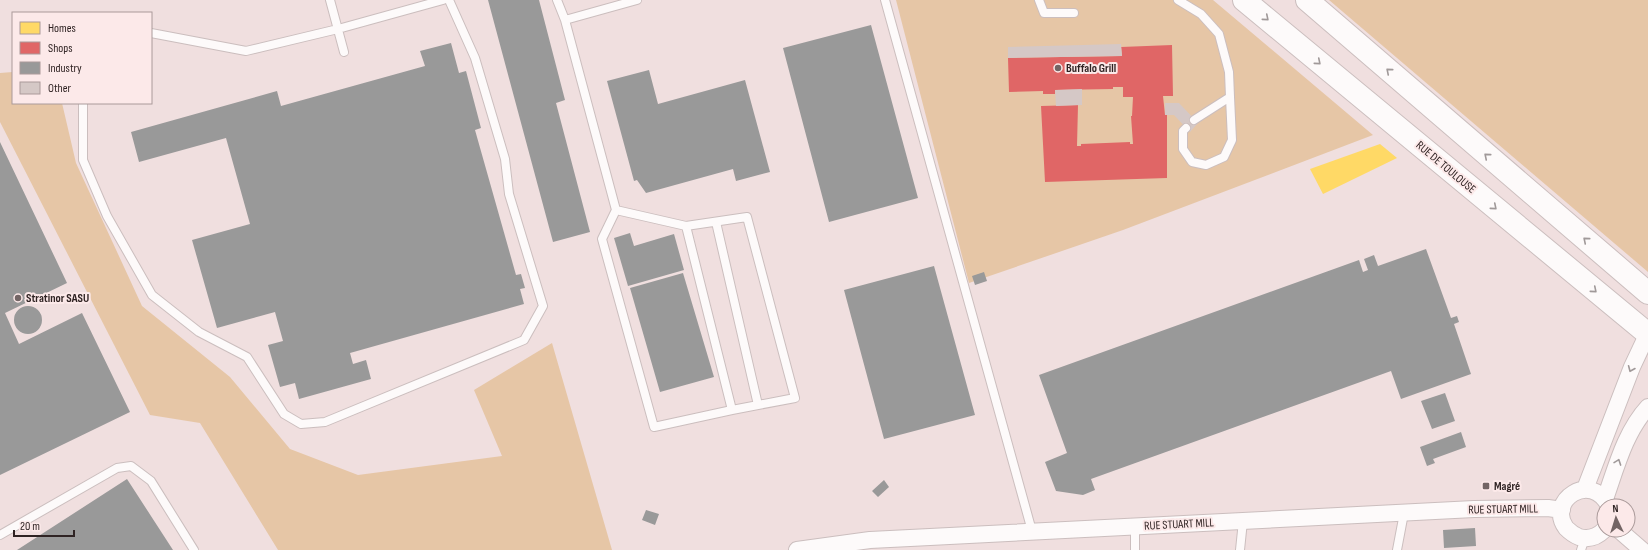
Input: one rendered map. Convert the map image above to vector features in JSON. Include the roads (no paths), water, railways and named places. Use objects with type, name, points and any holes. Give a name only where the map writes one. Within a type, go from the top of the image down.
[{"type":"main road","name":"RUE DE TOULOUSE","points":[[1244,0],[1648,333]]},
{"type":"main road","points":[[1306,0],[1648,293]]},
{"type":"street","points":[[1585,489],[1632,367],[1648,333]]},
{"type":"street","points":[[1608,498],[1624,446],[1640,415],[1648,407]]},
{"type":"street","points":[[1596,535],[1583,544],[1577,536],[1570,532],[1565,526],[1562,518],[1562,510],[1564,502],[1576,491],[1585,489],[1592,490],[1600,493],[1604,498]]},
{"type":"street","name":"RUE STUART MILL","points":[[797,550],[870,540],[1134,526],[1496,508],[1548,508],[1562,510]]},
{"type":"street","points":[[1628,538],[1642,550]]},
{"type":"lane","points":[[330,0],[344,52]]},
{"type":"lane","points":[[152,33],[246,50],[338,29],[443,0]]},
{"type":"lane","points":[[83,104],[83,160],[107,216],[152,295],[199,332],[247,357],[284,414],[300,424],[325,422],[524,340],[543,306],[509,194],[504,159],[475,58],[449,0]]},
{"type":"lane","points":[[557,0],[565,20],[616,210],[602,239],[654,427],[795,398],[747,217],[686,226],[616,210]]},
{"type":"lane","points":[[565,20],[637,0]]},
{"type":"lane","points":[[885,0],[1032,532]]},
{"type":"lane","points":[[1039,0],[1044,13],[1074,13]]},
{"type":"lane","points":[[1178,0],[1201,14],[1219,34],[1229,72],[1232,140],[1224,157],[1206,165],[1192,162],[1183,148],[1182,132],[1186,128]]},
{"type":"lane","points":[[1194,120],[1230,97]]},
{"type":"lane","points":[[716,222],[758,405]]},
{"type":"lane","points":[[686,226],[732,410]]},
{"type":"lane","points":[[0,535],[117,468],[131,466],[151,481],[194,550]]},
{"type":"lane","points":[[1397,550],[1404,513]]},
{"type":"lane","points":[[1240,550],[1243,521]]},
{"type":"lane","points":[[1134,526],[1136,550]]},
{"type":"place","name":"Buffalo Grill","points":[[1058,68]]},
{"type":"place","name":"Stratinor SASU","points":[[18,298]]},
{"type":"place","name":"Magré","points":[[1486,486]]}]
